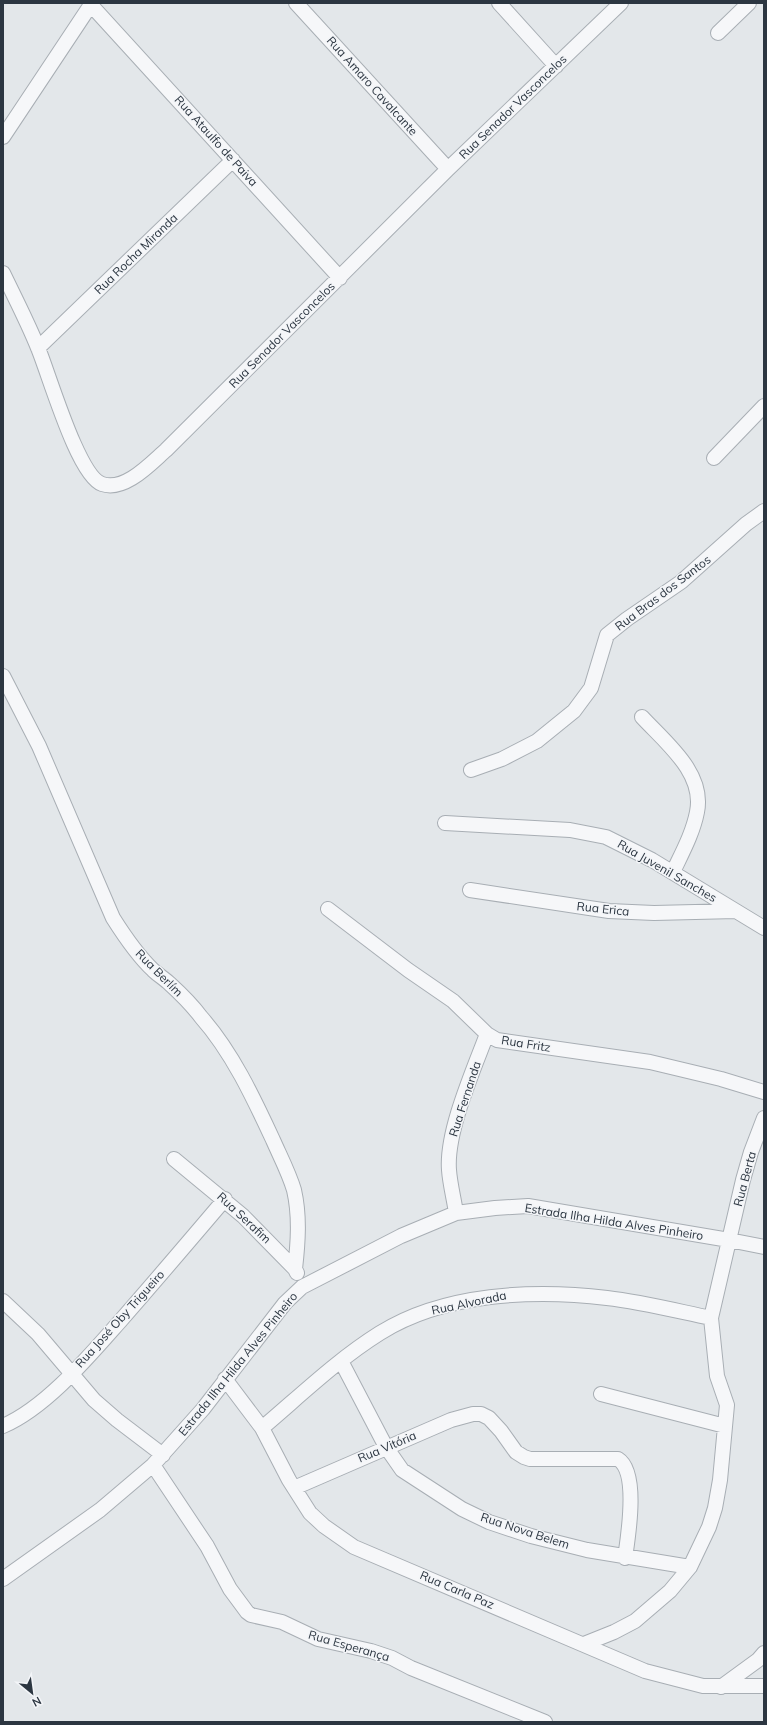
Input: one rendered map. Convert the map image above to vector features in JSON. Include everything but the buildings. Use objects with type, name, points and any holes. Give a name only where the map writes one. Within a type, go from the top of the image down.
[{"type":"street","name":"Rua Amaro Cavalcante","points":[[296,3],[448,169]]},
{"type":"street","points":[[499,3],[556,66]]},
{"type":"street","name":"Rua Senador Vasconcelos","points":[[3,273],[38,348],[75,446],[90,475],[101,484],[107,486],[124,483],[142,472],[166,450],[448,169],[621,3]]},
{"type":"street","points":[[718,32],[749,3]]},
{"type":"street","points":[[3,138],[92,4]]},
{"type":"street","name":"Rua Ataulfo de Paiva","points":[[92,4],[340,278]]},
{"type":"street","name":"Rua Rocha Miranda","points":[[38,348],[233,160]]},
{"type":"street","points":[[714,458],[764,406]]},
{"type":"street","name":"Rua Bras dos Santos","points":[[471,770],[502,759],[537,741],[574,711],[591,688],[608,635],[627,619],[681,582],[746,524],[764,511]]},
{"type":"street","name":"Rua Berlím","points":[[3,676],[39,746],[113,918],[126,939],[141,957],[186,1000],[213,1031],[227,1052],[262,1117],[294,1190],[298,1221],[295,1269]]},
{"type":"street","points":[[642,718],[684,763],[690,772],[697,794],[698,804],[694,823],[673,872]]},
{"type":"street","name":"Rua Juvenil Sanches","points":[[445,823],[570,830],[596,834],[632,849],[673,872],[764,928]]},
{"type":"street","name":"Rua Erica","points":[[470,890],[609,910],[654,913],[736,912]]},
{"type":"street","name":"Rua Fritz","points":[[328,909],[408,970],[453,1001],[487,1034],[497,1040],[650,1062],[721,1079],[764,1092]]},
{"type":"street","name":"Rua Fernanda","points":[[456,1212],[449,1169],[451,1143],[468,1086],[487,1034]]},
{"type":"street","name":"Rua Berta","points":[[584,1644],[614,1632],[635,1620],[670,1591],[690,1567],[709,1527],[720,1480],[727,1405],[717,1376],[712,1318],[749,1159],[764,1118]]},
{"type":"street","name":"Rua Serafim","points":[[174,1159],[225,1199],[295,1269],[302,1287]]},
{"type":"street","name":"Rua José Oby Trigueiro","points":[[3,1426],[18,1420],[40,1404],[98,1346],[225,1199]]},
{"type":"street","name":"Estrada Ilha Hilda Alves Pinheiro","points":[[3,1579],[100,1510],[154,1466],[203,1409],[285,1302],[302,1287],[401,1236],[456,1212],[528,1206],[764,1247]]},
{"type":"street","name":"Rua Alvorada","points":[[262,1428],[341,1360],[381,1333],[408,1319],[442,1306],[516,1294],[608,1298],[712,1318]]},
{"type":"street","points":[[3,1301],[38,1334],[94,1400],[117,1420],[163,1455]]},
{"type":"street","name":"Rua Nova Belem","points":[[341,1360],[386,1447],[402,1470],[462,1509],[489,1522],[538,1538],[625,1558],[690,1567]]},
{"type":"street","name":"Rua Carla Paz","points":[[225,1379],[262,1428],[294,1488],[315,1517],[324,1526],[354,1547],[645,1671],[697,1685],[721,1687],[764,1686]]},
{"type":"street","points":[[601,1394],[725,1426]]},
{"type":"street","name":"Rua Vitória","points":[[294,1488],[451,1420],[464,1415],[481,1414],[495,1424],[516,1452],[524,1457],[546,1460],[618,1459],[622,1462],[627,1472],[630,1484],[629,1531],[625,1558]]},
{"type":"street","name":"Rua Esperança","points":[[154,1466],[207,1546],[230,1589],[247,1612],[251,1615],[282,1622],[308,1636],[371,1651],[392,1658],[412,1668],[545,1722]]},
{"type":"street","points":[[721,1687],[758,1660],[764,1653]]}]
